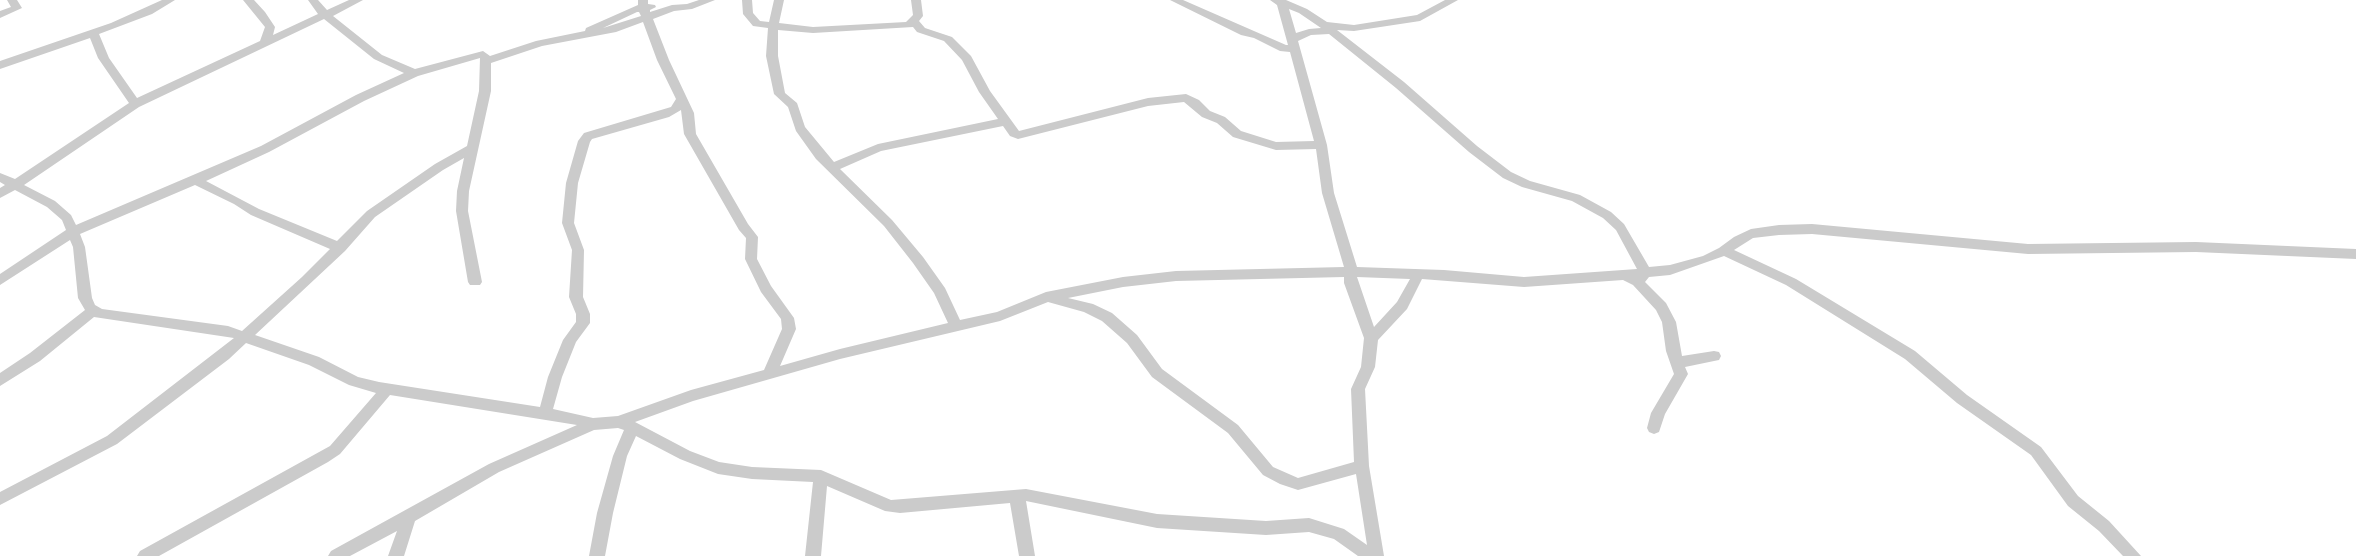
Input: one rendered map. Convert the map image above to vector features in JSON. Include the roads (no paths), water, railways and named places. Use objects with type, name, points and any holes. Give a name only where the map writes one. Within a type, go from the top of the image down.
[{"type":"street","points":[[0,15],[17,8],[12,0]]},
{"type":"street","points":[[0,65],[93,33],[148,12],[170,0]]},
{"type":"street","points":[[248,0],[261,14],[270,27],[265,43]]},
{"type":"street","points":[[313,0],[326,15],[357,42],[378,57],[414,73]]},
{"type":"street","points":[[0,194],[135,104],[157,92],[358,0]]},
{"type":"street","points":[[487,61],[540,43],[581,34],[616,29],[644,8],[688,7],[710,0]]},
{"type":"street","points":[[747,0],[748,14],[754,23],[813,30],[904,26],[914,22],[918,16],[916,0]]},
{"type":"street","points":[[779,0],[774,26],[772,56],[777,88],[782,97],[794,106],[795,116],[800,128],[830,168],[888,223],[918,260],[940,291],[956,327]]},
{"type":"street","points":[[1175,0],[1244,33],[1258,35],[1284,49],[1309,32],[1328,28],[1354,28],[1387,24],[1420,18],[1453,0]]},
{"type":"street","points":[[1278,1],[1293,44],[1321,145],[1326,168],[1330,201],[1351,272],[1351,283],[1371,338],[1368,367],[1358,390],[1362,466],[1376,556]]},
{"type":"street","points":[[1278,1],[1303,11],[1328,28],[1400,85],[1498,168],[1526,184],[1576,198],[1607,215],[1625,234],[1642,277],[1669,322],[1681,374],[1658,413],[1654,428]]},
{"type":"street","points":[[644,8],[681,100],[688,113],[690,134],[703,160],[718,182],[743,227],[752,236],[749,253],[757,274],[789,324],[769,374]]},
{"type":"street","points":[[914,22],[921,30],[948,39],[967,58],[985,92],[1014,133],[1018,135],[1160,100],[1186,98],[1195,103],[1206,114],[1221,120],[1237,134],[1276,146],[1321,145]]},
{"type":"street","points":[[93,33],[104,58],[135,104]]},
{"type":"street","points":[[0,280],[74,231],[197,181],[265,149],[360,98],[414,73],[485,55],[487,61],[485,91],[464,191],[462,211],[475,282]]},
{"type":"street","points":[[545,414],[555,377],[570,340],[583,323],[583,314],[576,297],[578,250],[568,223],[572,184],[584,141],[588,136],[675,110],[681,100]]},
{"type":"street","points":[[830,168],[878,148],[1006,121]]},
{"type":"street","points":[[0,499],[125,431],[224,355],[245,337],[340,248],[371,214],[439,167],[473,148]]},
{"type":"street","points":[[0,177],[51,204],[62,212],[74,231],[79,247],[85,298],[93,311],[108,317],[213,328],[245,337],[320,363],[354,381],[386,390],[578,419],[593,424]]},
{"type":"street","points":[[197,181],[238,201],[255,212],[340,248]]},
{"type":"street","points":[[336,556],[409,517],[494,468],[593,424],[618,422],[691,396],[769,374],[847,353],[1000,316],[1046,297],[1124,282],[1176,276],[1351,272],[1480,277],[1524,282],[1622,276],[1642,277],[1707,259],[1724,251],[1738,240],[1751,234],[1779,230],[1812,229],[2028,249],[2196,247],[2356,254]]},
{"type":"street","points":[[1724,251],[1750,261],[1791,282],[1910,355],[1962,399],[2036,451],[2072,500],[2104,526],[2133,556]]},
{"type":"street","points":[[1371,338],[1402,305],[1418,275]]},
{"type":"street","points":[[1046,297],[1088,308],[1107,317],[1132,339],[1157,373],[1233,429],[1268,471],[1285,480],[1298,484],[1307,483],[1362,466]]},
{"type":"street","points":[[0,380],[35,357],[93,311]]},
{"type":"street","points":[[1679,364],[1714,356]]},
{"type":"street","points":[[145,556],[335,450],[386,390]]},
{"type":"street","points":[[618,422],[633,427],[685,456],[718,468],[752,473],[821,476],[890,506],[900,507],[1016,496],[1040,496],[1094,510],[1157,521],[1266,528],[1309,525],[1344,537],[1370,556]]},
{"type":"street","points":[[597,556],[605,513],[620,456],[633,427]]},
{"type":"street","points":[[813,556],[821,476]]},
{"type":"street","points":[[1016,496],[1027,556]]},
{"type":"street","points":[[396,556],[409,517]]}]
